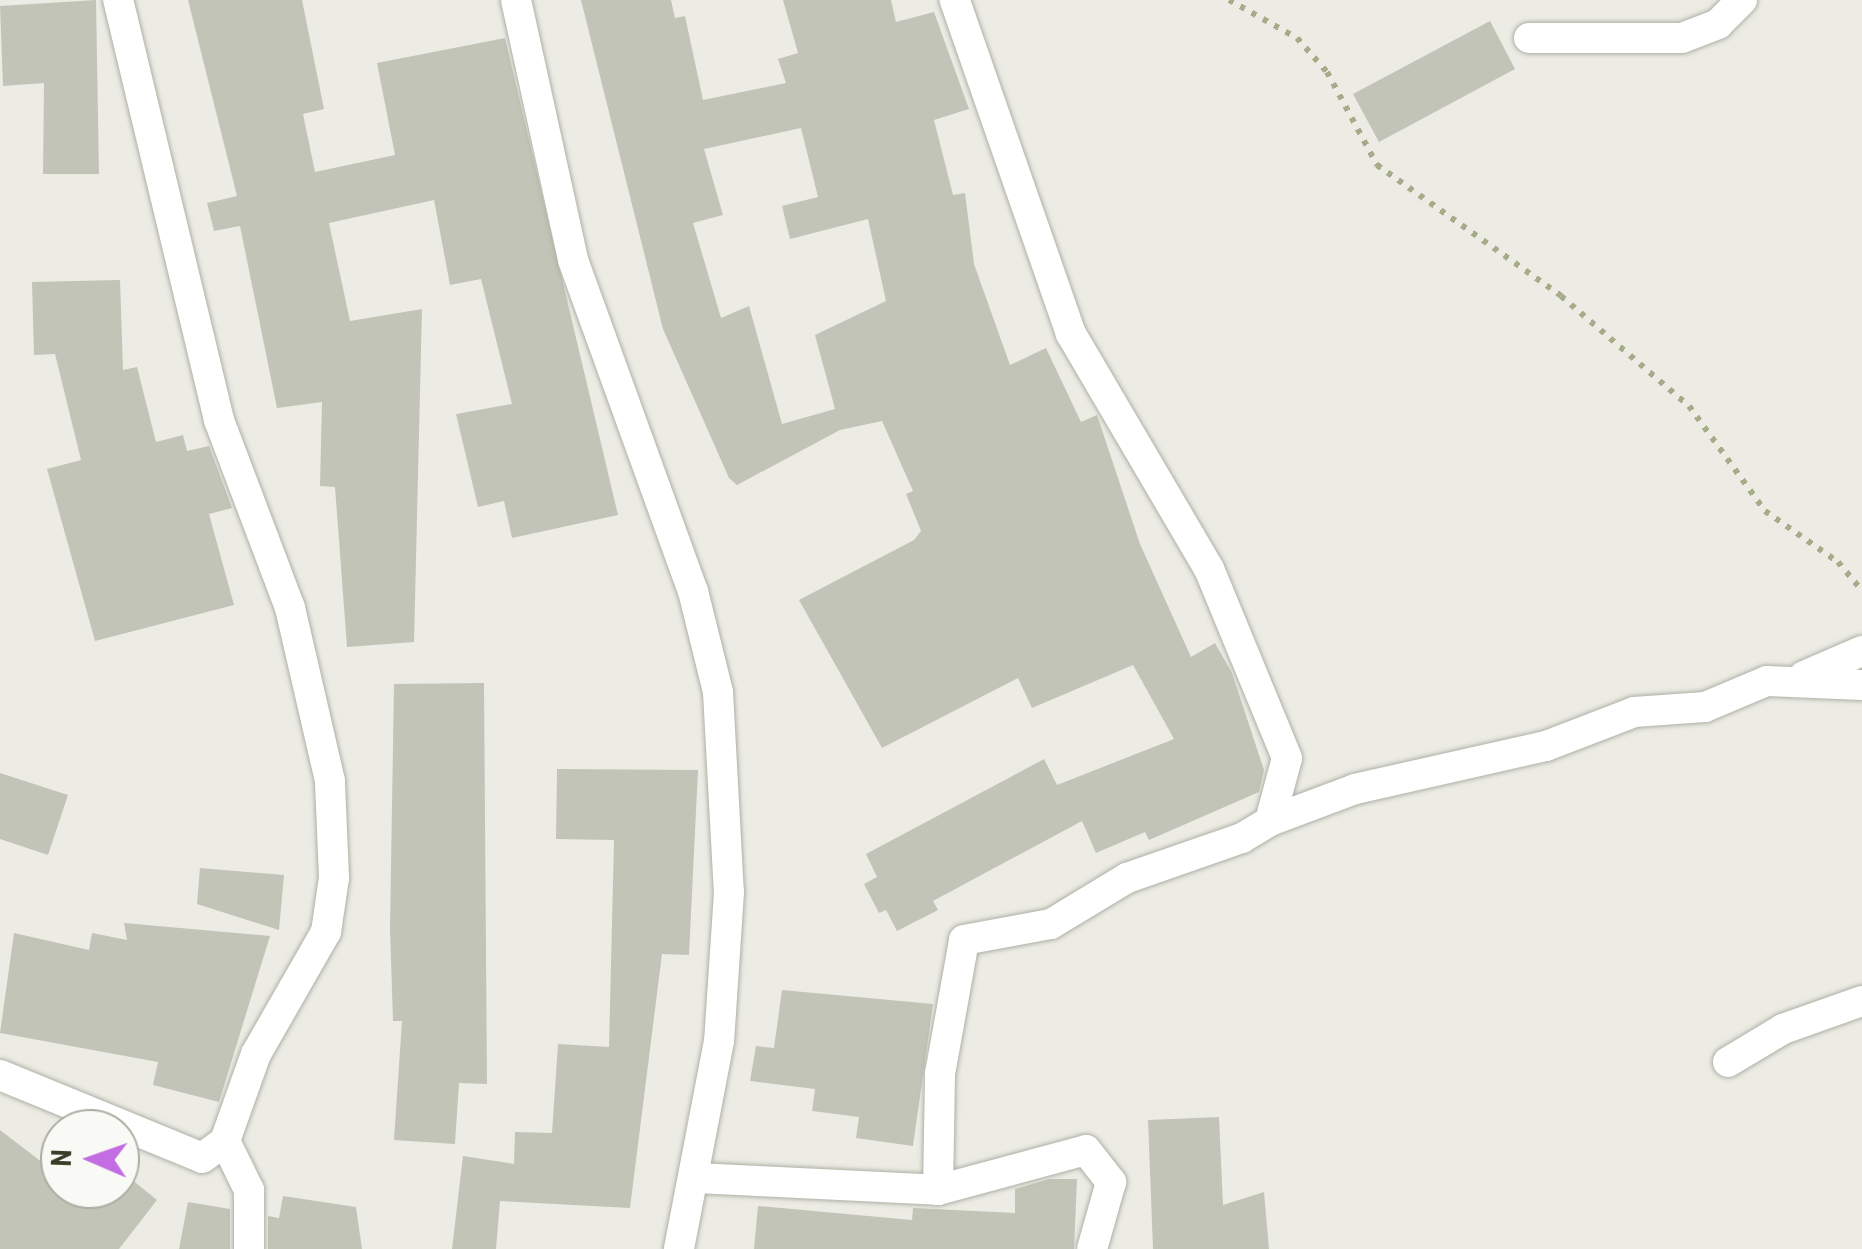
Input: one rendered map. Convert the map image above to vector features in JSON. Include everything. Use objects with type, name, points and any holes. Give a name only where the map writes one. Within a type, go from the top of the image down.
[{"type":"street","points":[[0,1075],[202,1158],[225,1141],[256,1054],[326,932],[330,781],[290,608],[219,420],[118,0]]},
{"type":"street","points":[[516,0],[573,260],[693,591],[718,692],[729,892],[696,1178],[679,1249]]},
{"type":"street","points":[[955,0],[1071,334],[1209,569],[1287,758],[1270,821]]},
{"type":"street","points":[[1529,38],[1682,38],[1718,24],[1742,0]]},
{"type":"street","points":[[1792,682],[1862,651]]},
{"type":"street","points":[[938,1190],[940,1074],[964,940],[1051,924],[1127,878],[1192,860],[1270,821],[1355,789],[1546,746],[1634,712],[1705,707],[1767,682],[1862,685]]},
{"type":"street","points":[[1728,1062],[1783,1029],[1862,1001]]},
{"type":"street","points":[[225,1141],[249,1190],[249,1249]]},
{"type":"street","points":[[696,1178],[938,1190],[1086,1150],[1111,1182],[1092,1249]]},
{"type":"path","points":[[1229,0],[1271,20],[1317,60],[1377,165],[1560,296],[1689,406],[1765,511],[1838,562],[1862,591]]},
{"type":"building","points":[[96,0],[99,174],[43,174],[44,83],[3,86],[0,6]]},
{"type":"building","points":[[188,0],[302,0],[324,109],[303,114],[315,172],[395,155],[377,63],[505,38],[618,515],[512,538],[504,501],[478,507],[456,414],[512,404],[481,279],[450,285],[434,200],[329,223],[350,321],[422,309],[414,642],[347,647],[335,487],[320,486],[322,402],[277,408],[240,226],[214,231],[207,203],[237,196]]},
{"type":"building","points":[[581,0],[671,0],[675,18],[685,16],[703,100],[786,83],[778,59],[798,53],[783,0],[891,0],[896,22],[934,12],[969,109],[934,120],[953,195],[965,193],[974,264],[1010,365],[1046,348],[1081,422],[1097,415],[1140,544],[1191,657],[1215,643],[1232,673],[1264,770],[1259,792],[1149,840],[1145,832],[1096,853],[1082,821],[933,901],[938,910],[897,931],[886,910],[879,913],[864,884],[877,877],[866,854],[1044,759],[1057,785],[1174,739],[1133,665],[1032,708],[1018,678],[882,748],[799,600],[914,540],[921,531],[906,494],[913,491],[882,421],[840,430],[737,485],[729,478],[663,329]],"holes":[[[801,128],[818,197],[782,206],[790,239],[868,219],[886,301],[815,335],[835,409],[782,424],[749,306],[721,318],[693,223],[723,215],[704,149]]]},
{"type":"building","points":[[1490,21],[1515,69],[1379,142],[1353,94]]},
{"type":"building","points":[[120,280],[123,370],[137,367],[156,442],[183,435],[187,451],[209,446],[232,508],[209,514],[234,605],[95,641],[47,469],[81,460],[55,354],[34,355],[32,282]]},
{"type":"building","points":[[484,683],[487,1084],[459,1083],[455,1144],[394,1140],[402,1021],[393,1021],[390,929],[394,684]]},
{"type":"building","points":[[557,769],[698,770],[689,955],[662,954],[630,1208],[500,1201],[496,1249],[452,1249],[463,1156],[514,1164],[515,1132],[552,1133],[558,1044],[609,1047],[614,840],[556,839]]},
{"type":"building","points":[[0,773],[68,795],[48,855],[0,839]]},
{"type":"building","points":[[200,868],[284,875],[279,930],[197,904]]},
{"type":"building","points":[[124,923],[270,936],[219,1102],[153,1085],[158,1062],[0,1033],[14,933],[89,950],[92,933],[127,940]]},
{"type":"building","points":[[782,990],[933,1004],[913,1146],[856,1138],[859,1117],[812,1111],[815,1089],[750,1081],[756,1046],[774,1048]]},
{"type":"building","points":[[1219,1117],[1223,1205],[1264,1192],[1269,1249],[1153,1249],[1148,1120]]},
{"type":"building","points":[[0,1130],[40,1161],[40,1209],[140,1209],[140,1186],[157,1200],[119,1249],[0,1249]]},
{"type":"building","points":[[1049,1179],[1077,1179],[1074,1249],[754,1249],[758,1206],[912,1220],[913,1208],[1015,1213],[1015,1189]]},
{"type":"building","points":[[283,1196],[356,1207],[362,1249],[268,1249],[268,1216],[279,1218]]},
{"type":"building","points":[[188,1202],[230,1209],[230,1249],[179,1249]]}]
